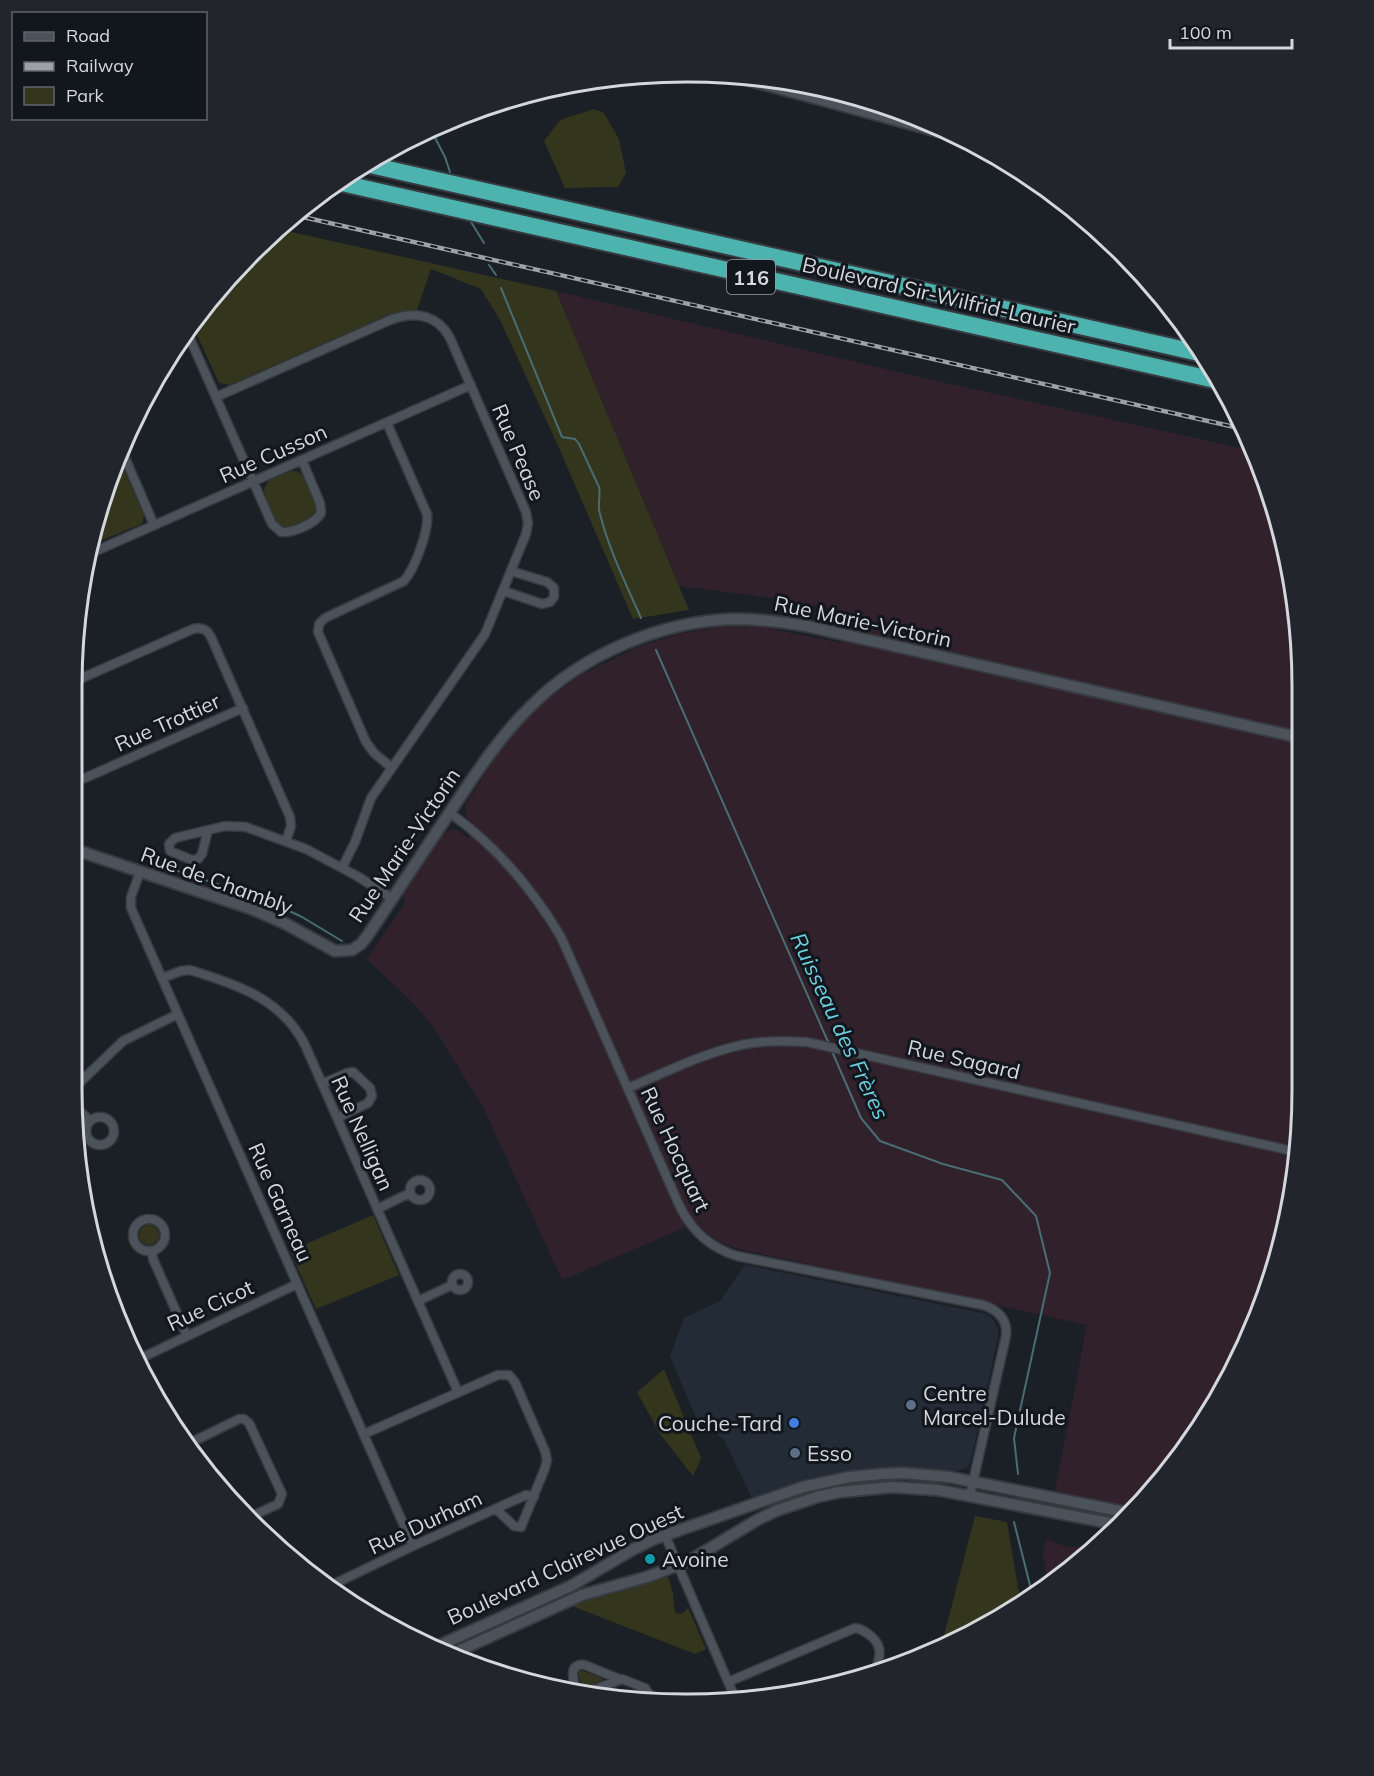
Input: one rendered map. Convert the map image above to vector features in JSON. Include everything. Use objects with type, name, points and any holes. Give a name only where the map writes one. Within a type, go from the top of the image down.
[{"type":"highway","name":"Boulevard Sir-Wilfrid-Laurier","points":[[379,167],[1190,351]]},
{"type":"highway","name":"Boulevard Sir-Wilfrid-Laurier","points":[[350,185],[1207,378]]},
{"type":"street","points":[[792,92],[890,118]]},
{"type":"street","name":"Rue Pease","points":[[216,397],[390,320],[412,315],[433,320],[446,331],[527,516],[527,531],[485,634],[367,805],[356,842],[342,868]]},
{"type":"street","points":[[191,341],[276,530],[288,532],[313,521],[320,515],[321,505],[302,460]]},
{"type":"street","name":"Rue Cusson","points":[[99,549],[471,385]]},
{"type":"street","points":[[387,423],[425,511],[428,521],[425,533],[411,570],[404,581],[325,618],[319,624],[318,632],[366,742],[374,753],[392,768]]},
{"type":"street","points":[[127,462],[154,525]]},
{"type":"street","points":[[504,591],[542,604],[550,602],[554,597],[554,588],[549,584],[511,571]]},
{"type":"street","name":"Rue Marie-Victorin","points":[[345,952],[361,944],[506,733],[534,703],[566,677],[603,654],[644,637],[688,625],[724,620],[758,620],[806,626],[1292,736]]},
{"type":"street","points":[[82,678],[193,629],[200,628],[207,631],[290,817],[291,826],[286,841]]},
{"type":"street","name":"Rue Trottier","points":[[82,779],[243,708]]},
{"type":"street","name":"Rue Hocquart","points":[[450,813],[512,870],[536,898],[554,925],[574,964],[682,1213],[698,1233],[718,1249],[743,1258],[983,1305],[1000,1314],[1006,1326],[1006,1336],[970,1495]]},
{"type":"street","points":[[208,830],[202,854],[198,859],[176,855],[170,849],[173,839],[208,830],[225,826],[241,826],[286,841],[342,868],[392,898]]},
{"type":"street","name":"Rue de Chambly","points":[[82,852],[252,909],[295,928],[332,950],[345,952]]},
{"type":"street","name":"Rue Garneau","points":[[140,872],[131,897],[131,906],[413,1546]]},
{"type":"street","name":"Rue Nelligan","points":[[162,978],[190,970],[243,988],[267,1001],[295,1028],[458,1392]]},
{"type":"street","points":[[82,1080],[123,1041],[178,1014]]},
{"type":"street","name":"Rue Sagard","points":[[628,1088],[710,1053],[739,1045],[774,1041],[807,1042],[1288,1150]]},
{"type":"street","points":[[322,1084],[347,1072],[353,1072],[371,1090],[372,1096],[368,1103],[337,1118]]},
{"type":"street","points":[[83,1114],[90,1121]]},
{"type":"street","points":[[377,1209],[410,1193]]},
{"type":"street","points":[[152,1251],[153,1259],[187,1336]]},
{"type":"street","name":"Rue Cicot","points":[[145,1356],[297,1284]]},
{"type":"street","points":[[418,1301],[452,1285]]},
{"type":"street","points":[[364,1434],[458,1392],[501,1374],[507,1374],[513,1379],[546,1457],[545,1468],[523,1524],[519,1528],[500,1515],[496,1509]]},
{"type":"street","points":[[195,1440],[237,1420],[244,1419],[249,1423],[281,1490],[282,1499],[275,1506],[258,1514]]},
{"type":"street","name":"Boulevard Clairevue Ouest","points":[[447,1643],[571,1586],[632,1550],[664,1535],[827,1481],[862,1475],[903,1473],[939,1476],[1119,1511]]},
{"type":"street","points":[[826,1494],[827,1481]]},
{"type":"street","name":"Boulevard Clairevue Ouest","points":[[462,1649],[582,1595],[677,1566],[767,1515],[826,1494],[867,1488],[898,1487],[938,1490],[1107,1522]]},
{"type":"street","name":"Rue Durham","points":[[338,1582],[526,1495],[534,1497]]},
{"type":"street","points":[[1114,1510],[1115,1515]]},
{"type":"street","points":[[664,1535],[732,1691]]},
{"type":"street","points":[[728,1682],[855,1628],[864,1630],[879,1644],[878,1662]]},
{"type":"street","points":[[575,1683],[572,1671],[579,1664],[645,1688],[648,1692]]},
{"type":"street","points":[[601,1687],[619,1679]]},
{"type":"shaded area","points":[[556,291],[928,379],[1242,448],[1271,531],[1280,569],[1290,647],[1292,687],[1292,1089],[1286,1168],[1271,1245],[1245,1320],[1229,1356],[1190,1425],[1167,1457],[1124,1506],[1055,1491],[1087,1325],[735,1248],[714,1239],[696,1223],[562,1280],[484,1109],[438,1034],[418,1008],[367,959],[404,904],[405,899],[402,896],[442,836],[454,829],[468,838],[477,828],[467,818],[465,805],[499,752],[548,699],[581,675],[638,647],[679,634],[719,627],[761,627],[842,643],[848,612],[773,598],[679,586]]},
{"type":"shaded area","points":[[745,1265],[983,1313],[991,1317],[998,1328],[998,1337],[971,1460],[967,1468],[956,1471],[901,1467],[859,1469],[814,1477],[752,1498],[724,1440],[696,1418],[670,1356],[684,1318],[720,1301]]},
{"type":"shaded area","points":[[1046,1539],[1067,1547],[1082,1546],[1046,1576],[1043,1552]]},
{"type":"green space","points":[[594,109],[604,113],[619,139],[626,173],[618,187],[565,188],[544,141],[560,120]]},
{"type":"green space","points":[[290,232],[556,291],[689,610],[633,619],[559,448],[500,320],[481,289],[431,269],[417,310],[388,315],[229,385],[219,383],[196,334],[233,288]]},
{"type":"green space","points":[[124,470],[144,516],[142,524],[101,541]]},
{"type":"green space","points":[[291,471],[298,471],[303,476],[316,506],[313,514],[303,521],[292,526],[282,526],[273,515],[264,489],[269,480]]},
{"type":"green space","points":[[373,1215],[399,1275],[316,1309],[290,1251]]},
{"type":"green space","points":[[149,1225],[156,1228],[159,1235],[156,1242],[149,1245],[142,1242],[139,1235],[142,1228]]},
{"type":"green space","points":[[664,1369],[701,1458],[693,1476],[660,1434],[637,1392]]},
{"type":"green space","points":[[975,1516],[1007,1522],[1019,1594],[989,1613],[944,1635]]},
{"type":"green space","points":[[668,1577],[673,1592],[675,1613],[682,1614],[688,1608],[706,1649],[695,1654],[572,1606],[604,1594]]},
{"type":"green space","points":[[580,1670],[603,1680],[590,1685],[582,1684],[578,1674]]},
{"type":"waterway","name":"Ruisseau des Frères","points":[[435,138],[450,172]]},
{"type":"waterway","name":"Ruisseau des Frères","points":[[471,222],[484,243]]},
{"type":"waterway","name":"Ruisseau des Frères","points":[[489,265],[496,275]]},
{"type":"waterway","name":"Ruisseau des Frères","points":[[501,288],[562,437],[575,439],[579,444],[599,487],[599,511],[608,541],[641,618]]},
{"type":"waterway","name":"Ruisseau des Frères","points":[[656,650],[829,1044]]},
{"type":"waterway","points":[[178,871],[266,900],[302,917],[342,941]]},
{"type":"waterway","name":"Ruisseau des Frères","points":[[831,1049],[861,1118],[880,1141],[943,1164],[1002,1180],[1036,1216],[1050,1273],[1014,1438],[1018,1474]]},
{"type":"waterway","name":"Ruisseau des Frères","points":[[1014,1522],[1030,1587]]},
{"type":"railway","points":[[306,218],[1232,426]]},
{"type":"place","name":"Centre Marcel-Dulude","points":[[911,1405]]},
{"type":"place","name":"Couche-Tard","points":[[794,1423]]},
{"type":"place","name":"Esso","points":[[795,1453]]},
{"type":"place","name":"Avoine","points":[[650,1559]]}]
